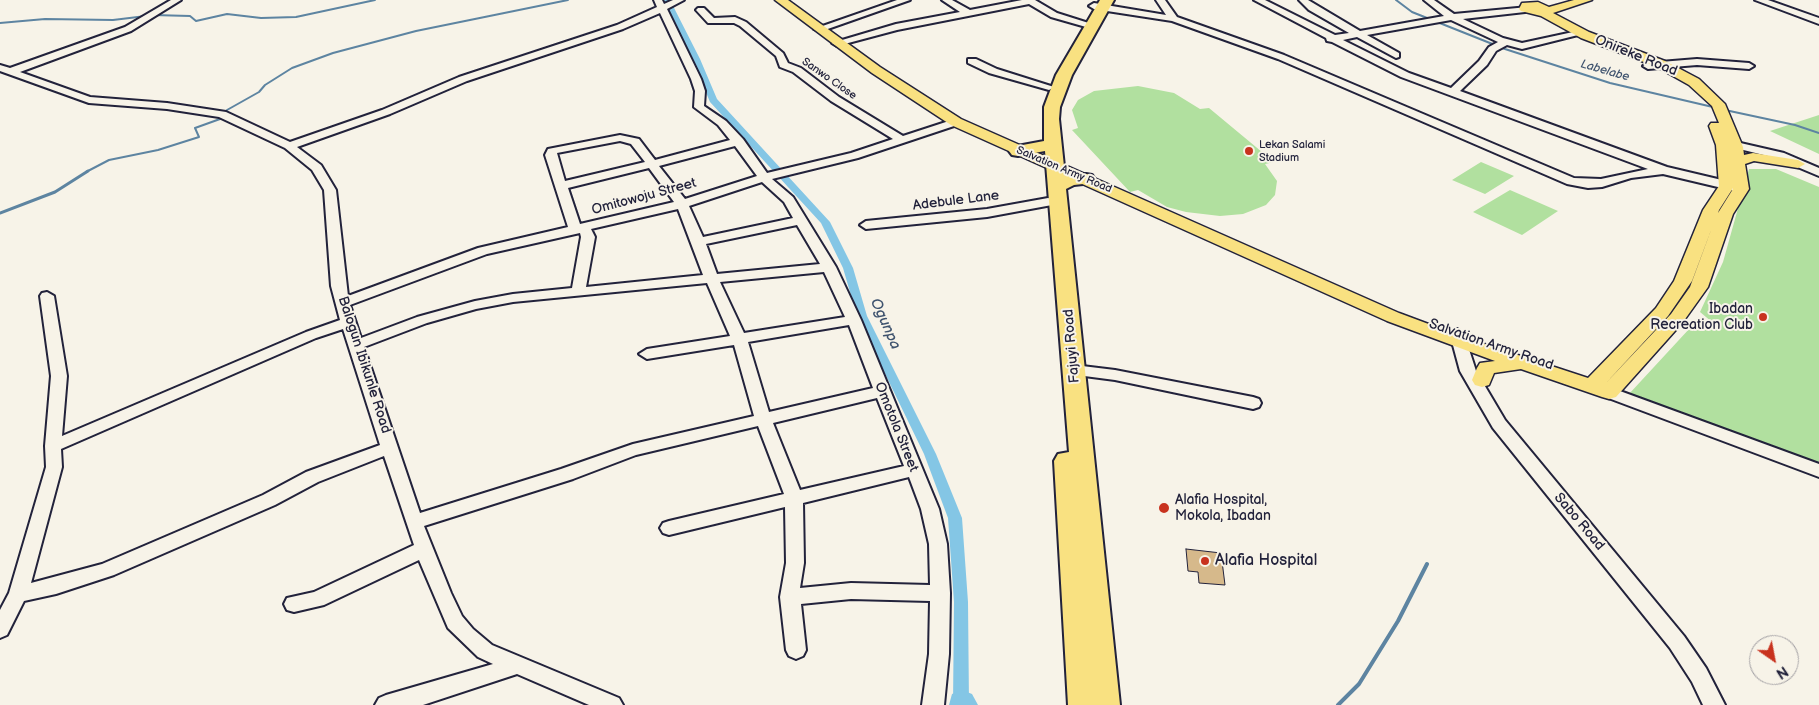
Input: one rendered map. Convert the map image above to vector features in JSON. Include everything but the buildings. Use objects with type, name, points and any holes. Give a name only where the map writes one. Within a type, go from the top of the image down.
[{"type":"highway","name":"Fajuyi Road","points":[[1084,705],[1051,174],[1052,107],[1064,75],[1101,3]]},
{"type":"highway","name":"Fajuyi Road","points":[[1089,25],[1054,73],[1042,115],[1051,174],[1074,370],[1104,705]]},
{"type":"highway","points":[[1018,151],[1051,174],[1071,180],[1086,179]]},
{"type":"main road","name":"Salvation Army Road","points":[[781,0],[837,43],[921,102],[956,122],[1018,151]]},
{"type":"main road","name":"Onireke Road","points":[[1512,0],[1534,8],[1585,35],[1661,64],[1694,82],[1713,107],[1731,146],[1734,187]]},
{"type":"main road","points":[[1534,8],[1561,0]]},
{"type":"main road","points":[[1534,8],[1586,0]]},
{"type":"main road","name":"Onireke Road","points":[[1534,8],[1542,20],[1648,66],[1681,83],[1713,107]]},
{"type":"main road","points":[[1731,146],[1780,155]]},
{"type":"main road","points":[[1731,146],[1753,157],[1798,164]]},
{"type":"main road","name":"Salvation Army Road","points":[[1086,179],[1368,304],[1393,317],[1603,386]]},
{"type":"main road","points":[[1603,386],[1677,318],[1699,287],[1734,187]]},
{"type":"main road","name":"Salvation Army Road","points":[[1462,339],[1525,364],[1603,386]]},
{"type":"main road","points":[[1482,380],[1487,368],[1501,365],[1525,364]]},
{"type":"street","points":[[3,71],[128,29],[177,0]]},
{"type":"street","points":[[289,146],[386,112],[470,77],[620,27],[661,4],[680,0]]},
{"type":"street","points":[[819,29],[906,0]]},
{"type":"street","points":[[946,0],[968,13]]},
{"type":"street","points":[[1160,0],[1174,19]]},
{"type":"street","points":[[1258,0],[1330,39],[1405,75],[1663,170],[1734,187]]},
{"type":"street","points":[[1303,0],[1312,8],[1396,55]]},
{"type":"street","points":[[1428,0],[1452,17],[1500,45],[1522,46],[1573,35]]},
{"type":"street","points":[[1759,0],[1819,21]]},
{"type":"street","points":[[837,43],[896,27],[1030,1],[1054,15],[1089,25]]},
{"type":"street","points":[[1101,3],[1174,19],[1307,67],[1571,181],[1588,184],[1602,183],[1630,175],[1663,170]]},
{"type":"street","name":"Omotola Street","points":[[661,4],[696,79],[700,92],[699,107],[722,123],[769,176],[802,220],[830,267],[854,320],[930,509],[938,544],[940,593],[940,654],[933,705]]},
{"type":"street","points":[[1278,12],[1331,6]]},
{"type":"street","points":[[1330,39],[1452,17],[1534,8]]},
{"type":"street","name":"Sanwo Close","points":[[701,10],[711,22],[735,20],[743,24],[780,55],[784,65],[797,70],[842,104],[902,140]]},
{"type":"street","points":[[1453,92],[1471,77],[1500,45]]},
{"type":"street","points":[[972,60],[993,71],[1049,87]]},
{"type":"street","points":[[1648,66],[1705,62],[1749,66]]},
{"type":"street","name":"Balogun Ibikunle Road","points":[[3,71],[89,100],[176,107],[222,114],[289,146],[317,168],[330,190],[338,286],[342,304],[391,447],[414,522],[455,622],[466,635],[485,651],[514,666],[612,705]]},
{"type":"street","name":"Omitowoju Street","points":[[342,304],[464,257],[682,204],[769,176],[794,172],[956,122]]},
{"type":"street","points":[[578,291],[588,237],[579,229],[560,186],[551,155],[552,151],[559,148],[628,138],[635,141],[682,204],[712,280],[738,338],[763,418],[794,498],[796,564],[790,598],[796,650]]},
{"type":"street","points":[[560,186],[739,142]]},
{"type":"street","points":[[1780,155],[1819,172]]},
{"type":"street","points":[[1798,164],[1819,172]]},
{"type":"street","name":"Adebule Lane","points":[[866,225],[987,213],[1051,174]]},
{"type":"street","points":[[698,242],[802,220]]},
{"type":"street","points":[[356,346],[422,320],[475,305],[578,291],[712,280],[830,267]]},
{"type":"street","points":[[0,629],[18,594],[54,467],[53,446],[59,376],[47,296]]},
{"type":"street","points":[[647,354],[854,320]]},
{"type":"street","points":[[53,446],[199,385],[311,335],[348,322]]},
{"type":"street","name":"Sabo Road","points":[[1462,339],[1501,414],[1529,453],[1662,609],[1694,652],[1716,686],[1724,705]]},
{"type":"street","name":"Sabo Road","points":[[1462,339],[1468,371],[1499,424],[1677,642],[1699,676],[1714,705]]},
{"type":"street","points":[[1074,370],[1115,375],[1253,402]]},
{"type":"street","points":[[1603,386],[1651,409],[1819,471]]},
{"type":"street","points":[[414,522],[633,450],[882,391]]},
{"type":"street","points":[[18,594],[56,586],[107,570],[269,500],[312,477],[391,447]]},
{"type":"street","points":[[669,528],[913,470]]},
{"type":"street","points":[[294,604],[317,599],[424,549]]},
{"type":"street","points":[[790,598],[851,590],[940,593]]},
{"type":"street","points":[[386,705],[436,692],[514,666]]},
{"type":"green space","points":[[1138,86],[1174,93],[1200,109],[1209,108],[1274,162],[1265,164],[1277,181],[1275,195],[1266,205],[1243,214],[1220,216],[1186,212],[1167,207],[1138,190],[1130,192],[1072,130],[1078,128],[1072,110],[1078,100],[1094,91]]},
{"type":"green space","points":[[1819,115],[1819,154],[1770,131]]},
{"type":"green space","points":[[1481,162],[1514,176],[1485,194],[1452,180]]},
{"type":"green space","name":"Ibadan Recreation Club","points":[[1749,169],[1776,169],[1819,187],[1819,470],[1642,405],[1629,394],[1690,328],[1704,331],[1712,322],[1700,312],[1723,262]]},
{"type":"green space","points":[[1510,190],[1558,211],[1522,235],[1473,212]]},
{"type":"waterway","points":[[153,15],[190,16],[196,21],[227,14],[261,18],[296,17],[375,0]]},
{"type":"waterway","points":[[86,172],[109,160],[158,150],[199,137],[195,128],[220,119],[227,110],[259,92],[265,85],[292,68],[333,53],[416,31],[568,0]]},
{"type":"waterway","name":"Ogunpa","points":[[667,0],[696,59],[713,100],[825,222],[848,268],[862,316],[930,454],[955,518],[961,602],[961,705]]},
{"type":"waterway","name":"Labelabe","points":[[1396,0],[1412,12],[1505,49],[1610,83],[1717,108]]},
{"type":"waterway","points":[[0,23],[45,19],[113,20],[146,16]]},
{"type":"waterway","name":"Labelabe","points":[[1725,110],[1795,125],[1819,133]]},
{"type":"waterway","points":[[0,213],[55,192],[88,171]]},
{"type":"waterway","points":[[1338,705],[1359,684],[1398,621],[1427,564]]},
{"type":"place","name":"Lekan Salami Stadium","points":[[1249,151]]},
{"type":"place","name":"Ibadan Recreation Club","points":[[1763,317]]},
{"type":"place","name":"Alafia Hospital, Mokola, Ibadan","points":[[1164,508]]},
{"type":"place","name":"Alafia Hospital","points":[[1205,561]]}]
